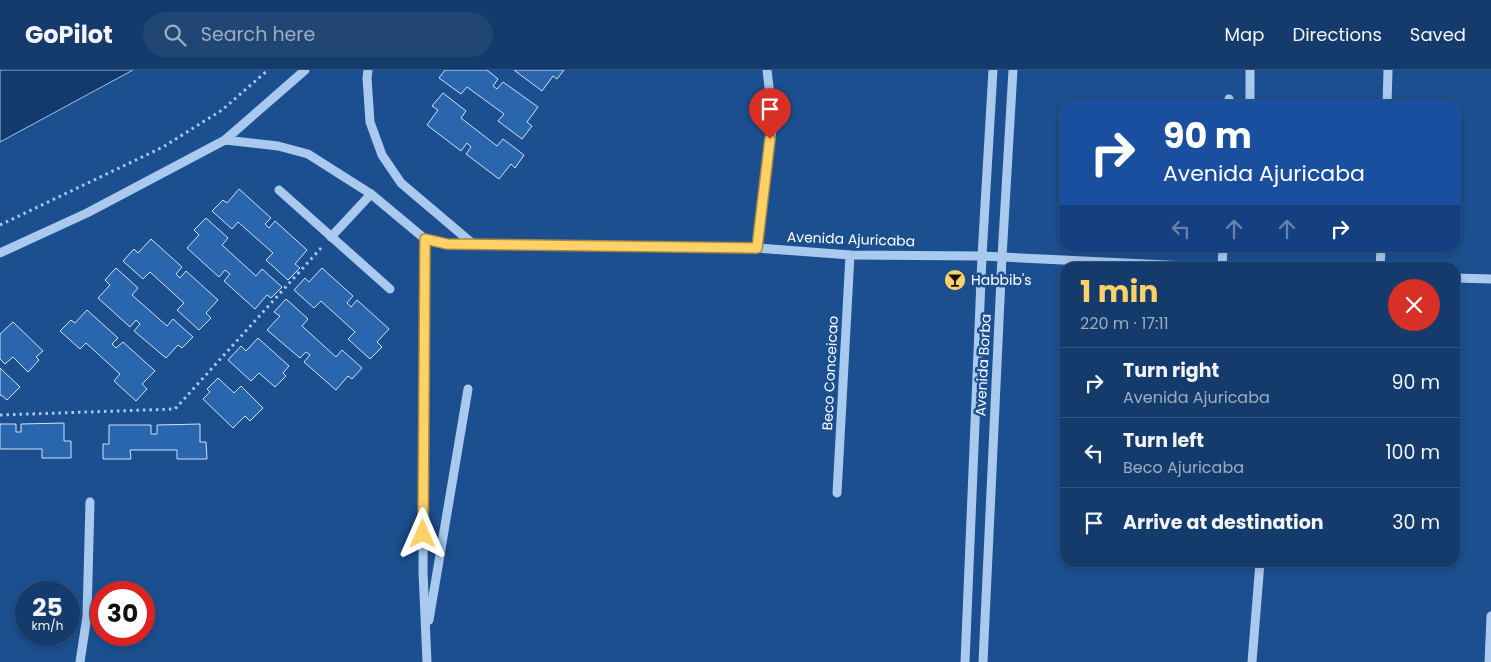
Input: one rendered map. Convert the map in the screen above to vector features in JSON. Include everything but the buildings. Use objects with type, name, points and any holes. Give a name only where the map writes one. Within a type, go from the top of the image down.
[{"type":"street","points":[[0,253],[87,213],[225,140],[306,70]]},
{"type":"street","points":[[368,70],[370,122],[382,155],[401,183],[474,244]]},
{"type":"street","points":[[757,248],[773,121],[767,70]]},
{"type":"street","name":"Avenida Borba","points":[[965,662],[982,256],[993,70]]},
{"type":"street","name":"Avenida Borba","points":[[983,662],[1012,70]]},
{"type":"street","points":[[1250,70],[1250,100]]},
{"type":"street","points":[[1387,100],[1388,70]]},
{"type":"street","name":"Avenida Ajuricaba","points":[[225,140],[278,146],[308,154],[371,194],[425,239],[447,244],[757,248],[850,255],[982,256],[1100,262]]},
{"type":"street","points":[[279,190],[390,289]]},
{"type":"street","points":[[331,237],[371,194]]},
{"type":"street","points":[[425,239],[423,572],[427,662]]},
{"type":"street","name":"Beco Conceicao","points":[[837,493],[850,255]]},
{"type":"street","points":[[1460,278],[1491,279]]},
{"type":"street","points":[[427,635],[468,389]]},
{"type":"street","points":[[80,662],[87,616],[90,502]]},
{"type":"street","points":[[1252,662],[1260,567]]},
{"type":"street","points":[[1489,662],[1491,616]]},
{"type":"path","points":[[0,225],[163,147],[222,110],[268,70]]},
{"type":"path","points":[[0,416],[175,409],[331,237]]},
{"type":"water","points":[[0,70],[133,70],[0,142]]},
{"type":"place","name":"Habbib's","points":[[955,280]]},
{"type":"route","points":[[423,534],[425,239],[447,244],[757,248],[770,139]]}]
